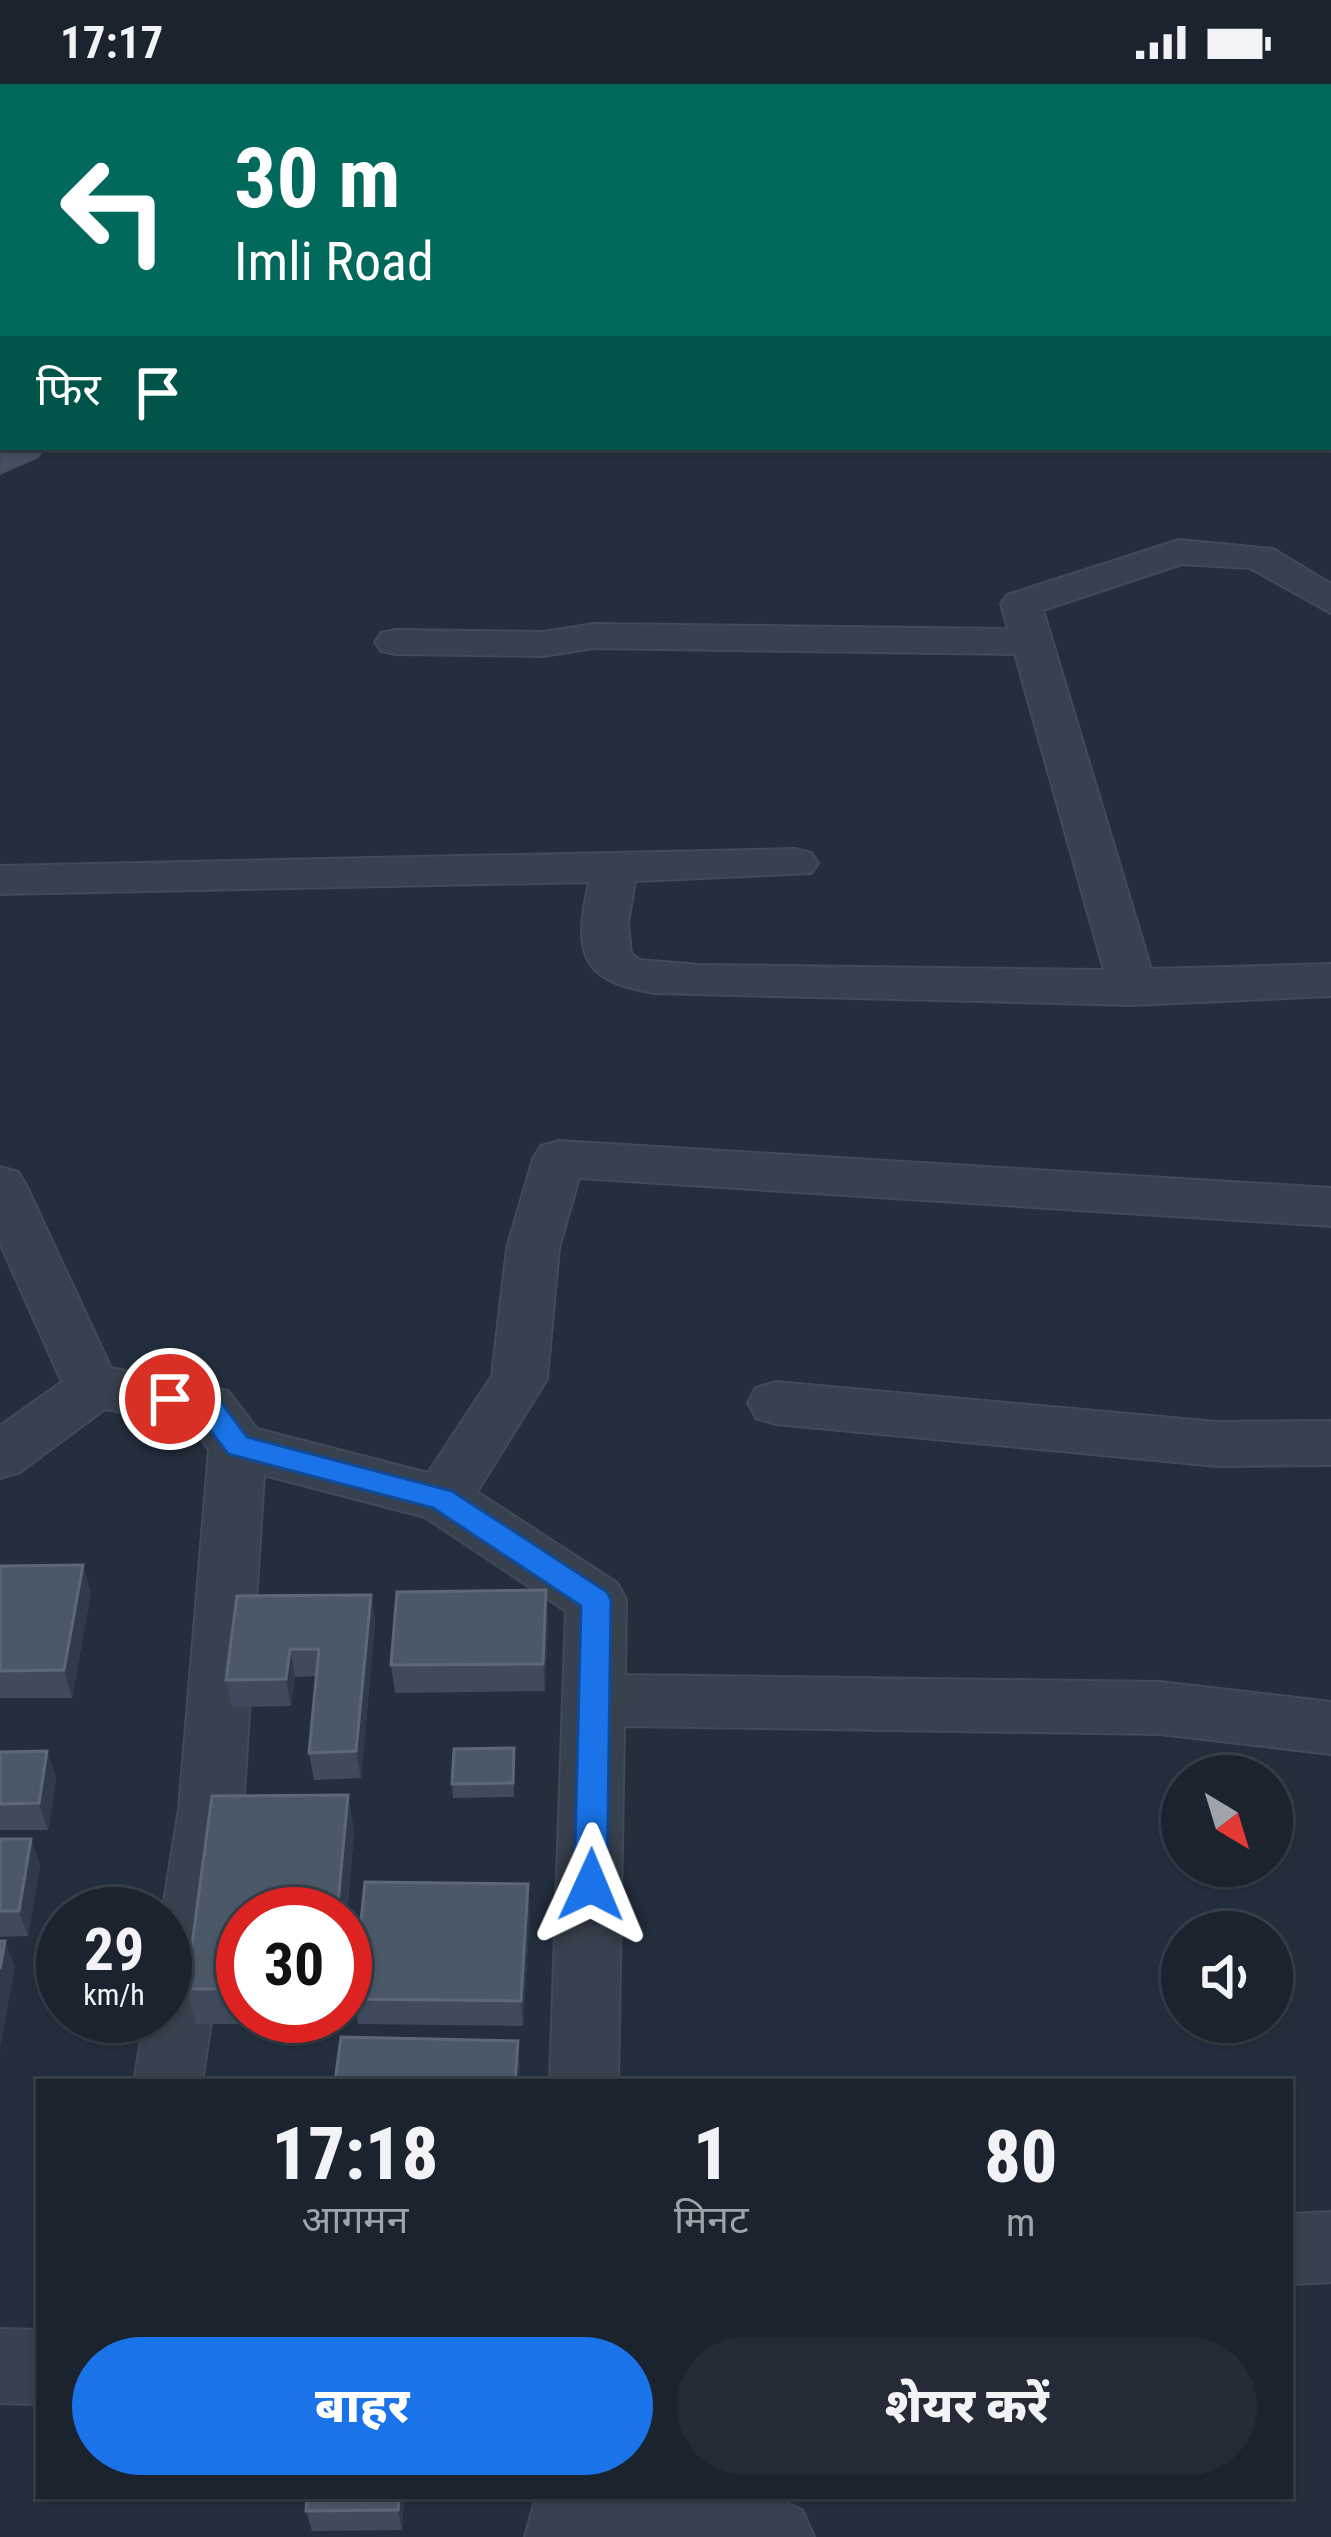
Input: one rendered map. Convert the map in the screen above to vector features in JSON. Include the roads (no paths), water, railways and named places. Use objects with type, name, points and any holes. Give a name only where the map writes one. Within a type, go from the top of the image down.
[{"type":"street","points":[[1133,989],[1021,604],[1178,552],[1259,557],[1331,601]]},
{"type":"street","points":[[395,642],[543,644],[594,637],[1030,642]]},
{"type":"street","points":[[0,880],[795,863]]},
{"type":"street","points":[[614,867],[604,938],[609,960],[622,970],[702,979],[1133,989],[1331,980]]},
{"type":"street","points":[[442,1499],[519,1379],[533,1248],[560,1160],[1331,1207]]},
{"type":"street","points":[[0,1185],[92,1386]]},
{"type":"street","points":[[0,1456],[92,1386],[208,1406],[238,1446],[442,1499],[596,1600],[584,2079]]},
{"type":"street","points":[[776,1403],[1216,1444],[1331,1442]]},
{"type":"street","points":[[168,2079],[212,1809],[238,1446]]},
{"type":"street","points":[[594,1700],[1160,1708],[1331,1728]]},
{"type":"street","points":[[1293,2249],[1331,2247]]},
{"type":"street","points":[[0,2366],[36,2367]]},
{"type":"street","points":[[562,2521],[775,2537]]}]
